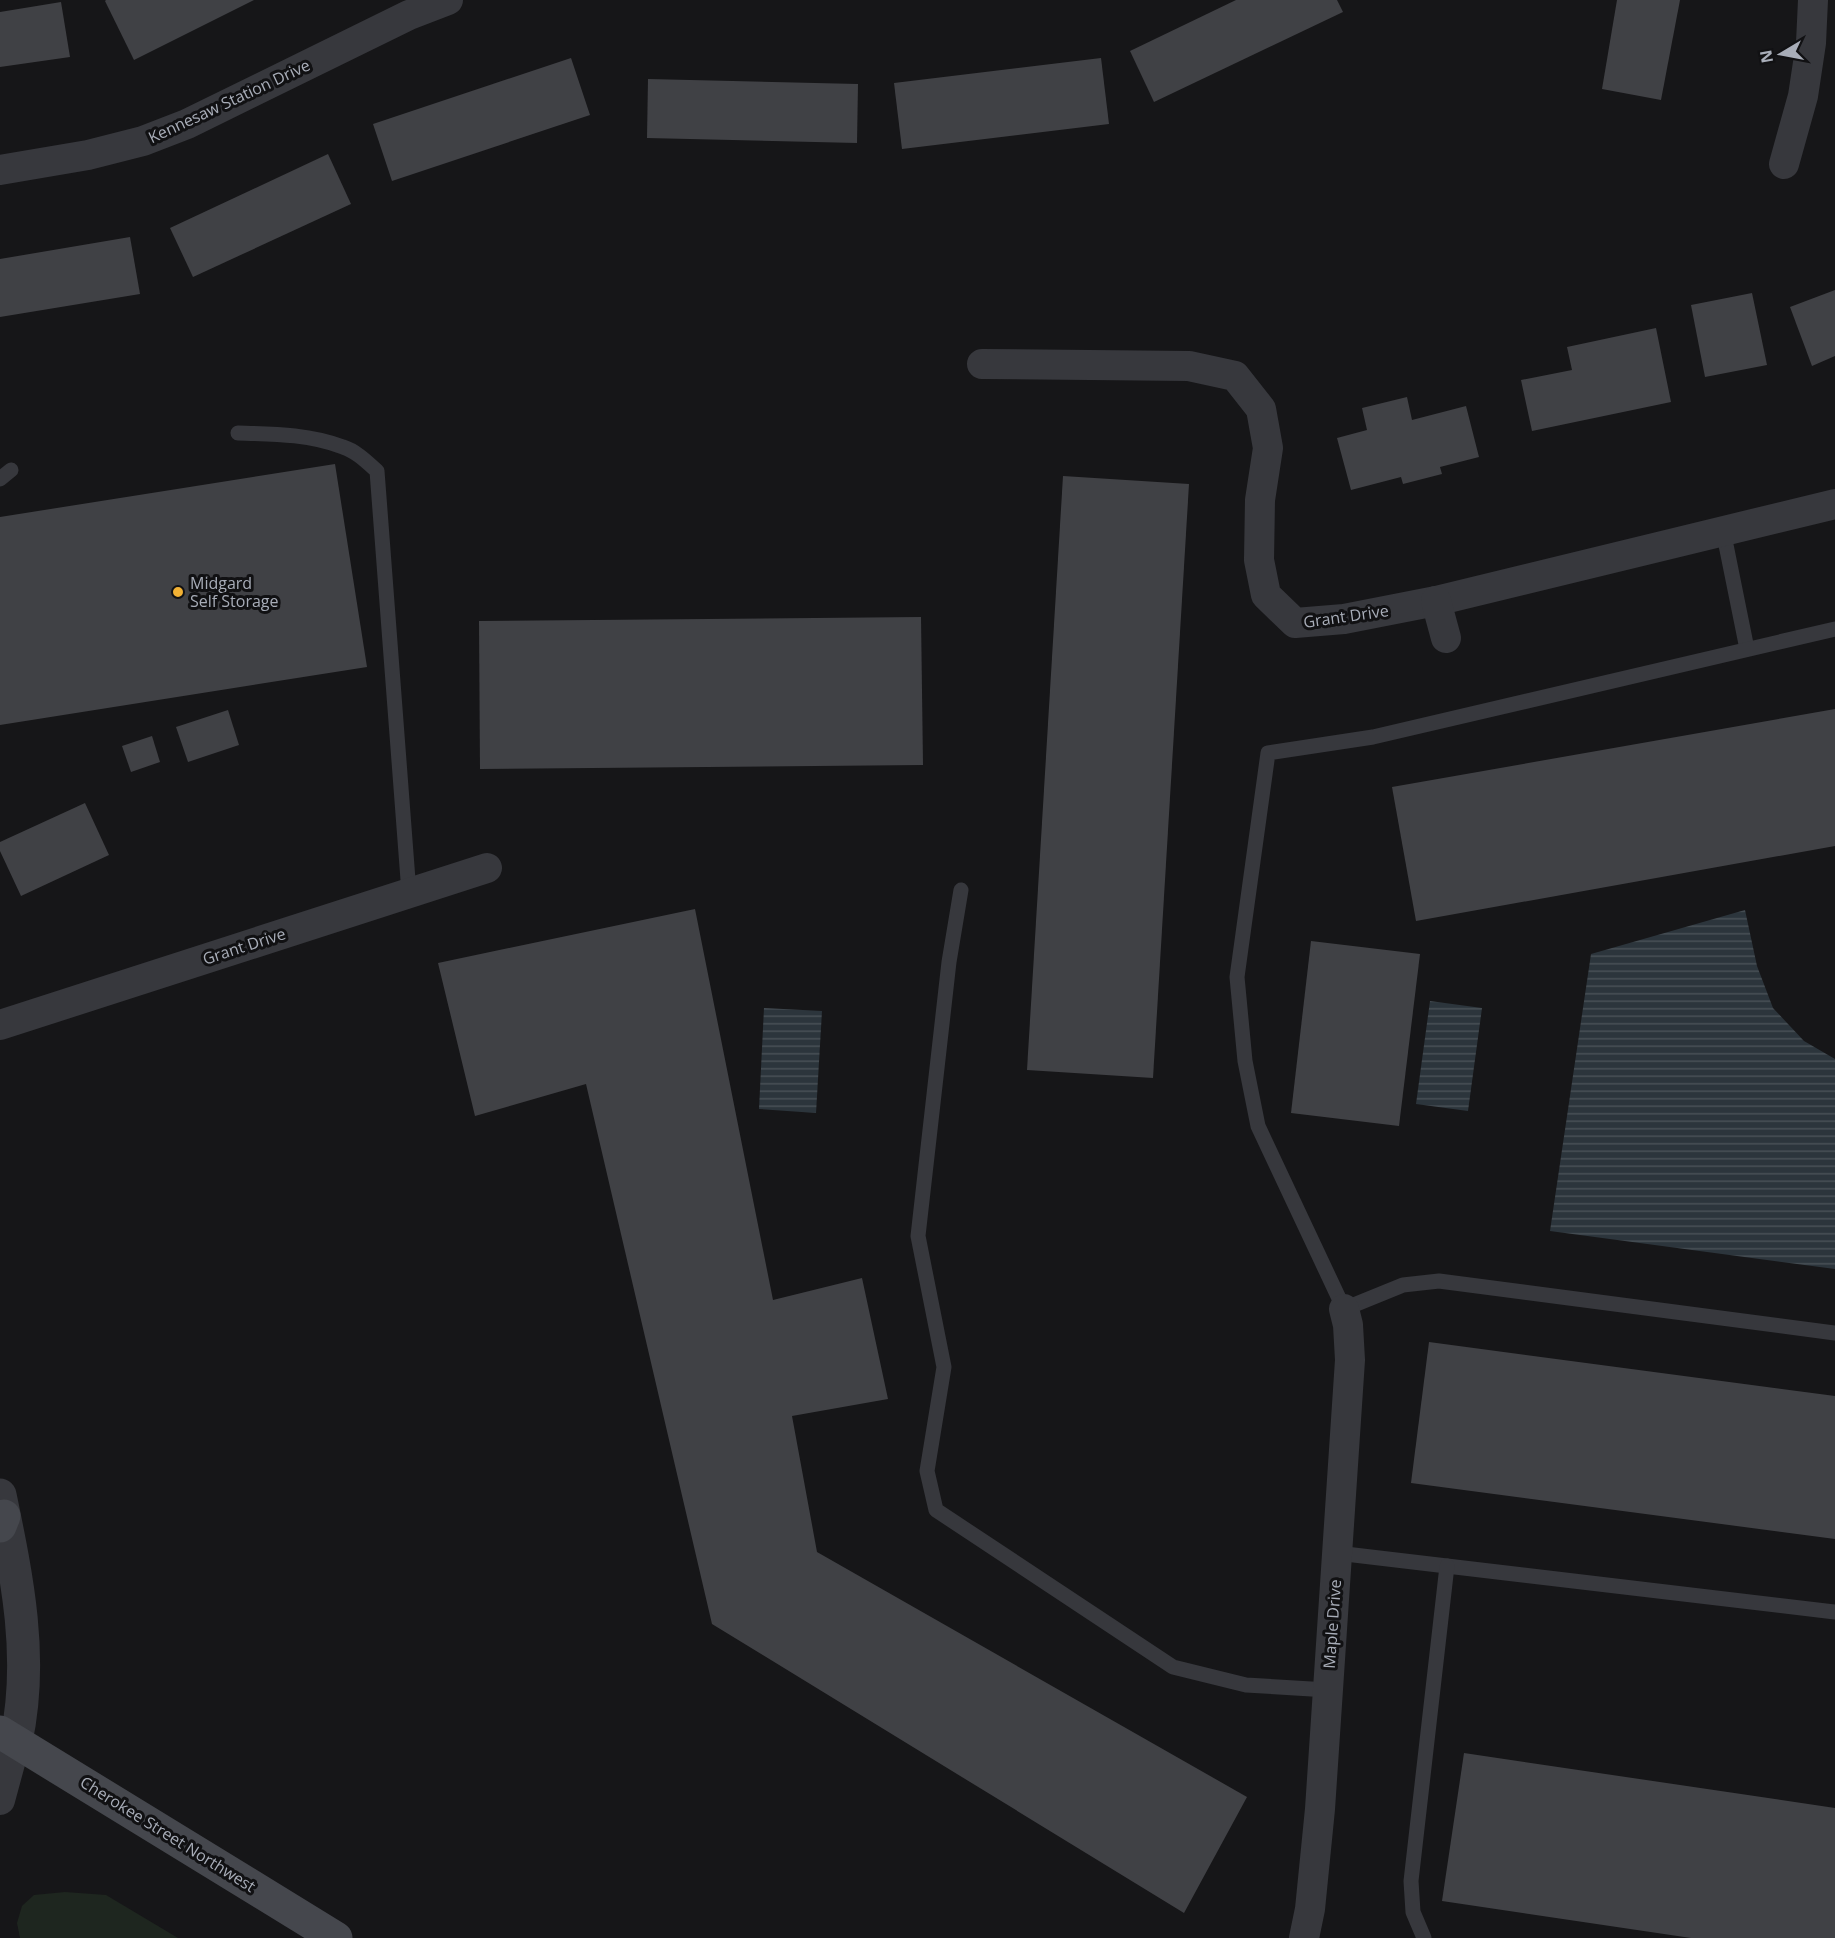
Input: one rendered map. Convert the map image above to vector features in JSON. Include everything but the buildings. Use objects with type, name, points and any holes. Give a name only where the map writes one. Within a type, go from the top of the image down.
[{"type":"main road","name":"Cherokee Street Northwest","points":[[8,1736],[336,1938]]},
{"type":"street","name":"Kennesaw Station Drive","points":[[0,170],[88,155],[143,141],[187,124],[410,15],[448,0]]},
{"type":"street","points":[[1784,164],[1803,96],[1811,43],[1813,0]]},
{"type":"street","name":"Grant Drive","points":[[982,364],[1189,366],[1235,376],[1261,409],[1268,448],[1260,500],[1259,560],[1266,595],[1295,623],[1344,619],[1436,601],[1835,504]]},
{"type":"street","points":[[1436,601],[1446,638]]},
{"type":"street","name":"Grant Drive","points":[[0,1025],[487,868]]},
{"type":"street","name":"Maple Drive","points":[[1304,1938],[1310,1908],[1320,1809],[1350,1360],[1348,1325],[1344,1310]]},
{"type":"street","points":[[0,1800],[8,1736],[25,1689],[20,1606],[1,1512]]},
{"type":"lane","points":[[238,433],[295,435],[345,447],[378,471],[409,893]]},
{"type":"lane","points":[[1723,530],[1747,649]]},
{"type":"lane","points":[[1835,629],[1373,737],[1268,753],[1237,977],[1245,1061],[1258,1126],[1344,1310],[1403,1285],[1439,1281],[1835,1333]]},
{"type":"lane","points":[[961,890],[942,1021],[918,1236],[944,1367],[927,1471],[936,1510],[1173,1667],[1246,1685],[1328,1690]]},
{"type":"lane","points":[[1337,1553],[1835,1612]]},
{"type":"lane","points":[[1424,1938],[1413,1912],[1411,1881],[1447,1566]]},
{"type":"shaded area","points":[[1745,910],[1757,966],[1773,1008],[1804,1041],[1835,1059],[1835,1269],[1550,1231],[1591,954]]},
{"type":"shaded area","points":[[1430,1001],[1482,1008],[1468,1111],[1416,1104]]},
{"type":"shaded area","points":[[764,1008],[822,1011],[816,1113],[759,1109]]},
{"type":"shaded area","points":[[65,1892],[106,1895],[178,1938],[20,1938],[17,1923],[22,1906],[34,1895]]},
{"type":"place","name":"Midgard Self Storage","points":[[178,592]]}]
